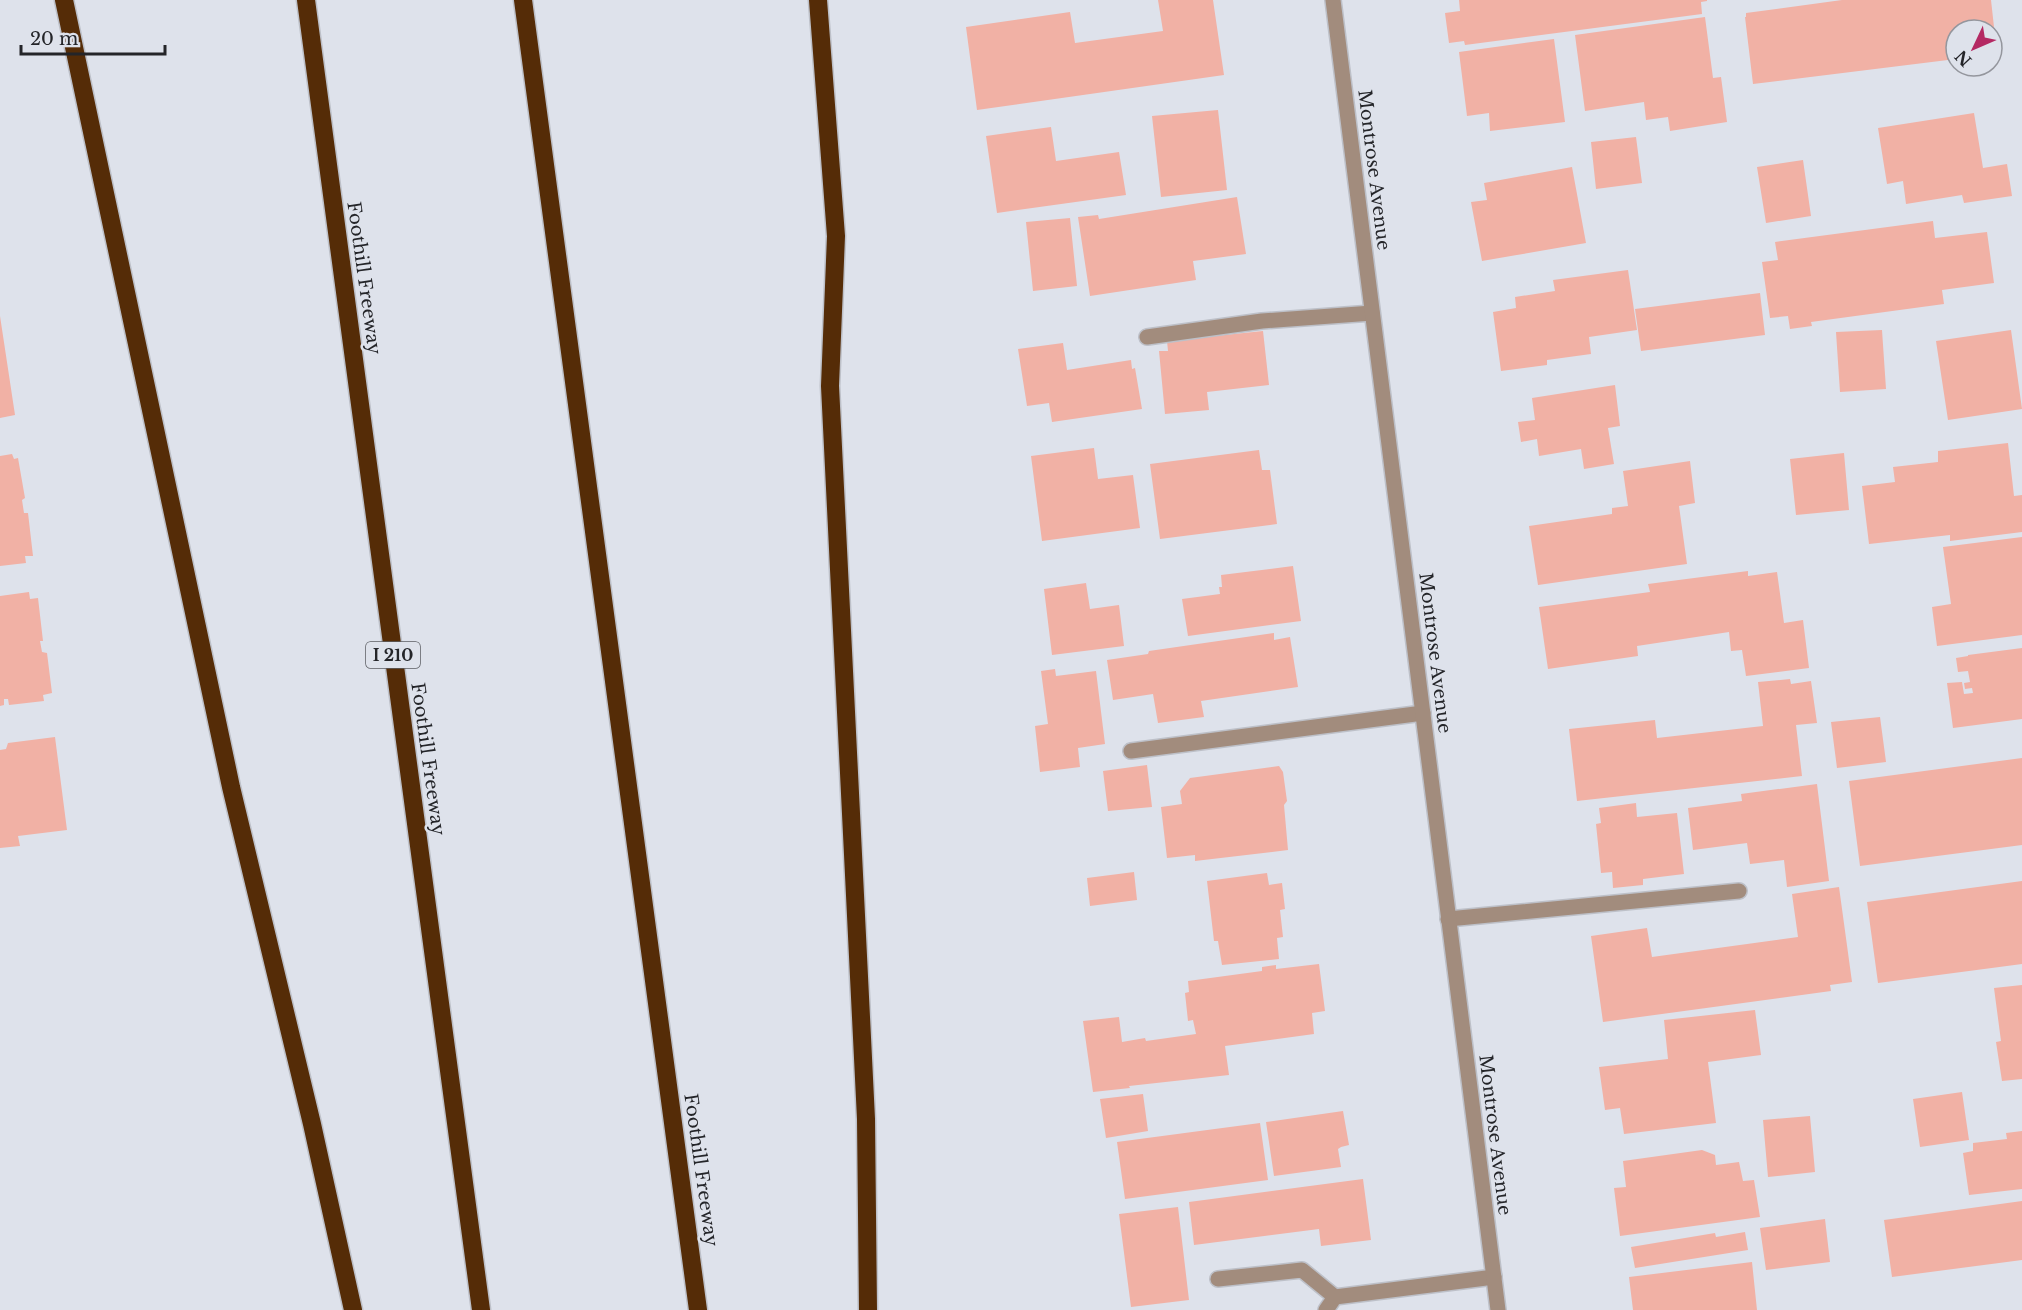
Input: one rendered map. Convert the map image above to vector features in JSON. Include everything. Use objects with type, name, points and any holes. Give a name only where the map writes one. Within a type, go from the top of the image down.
[{"type":"highway","points":[[64,0],[231,787],[312,1124],[353,1310]]},
{"type":"highway","name":"Foothill Freeway","points":[[306,0],[481,1310]]},
{"type":"highway","name":"Foothill Freeway","points":[[523,0],[698,1310]]},
{"type":"highway","points":[[818,0],[836,236],[830,386],[866,1107],[868,1310]]},
{"type":"street","name":"Montrose Avenue","points":[[1333,0],[1498,1310]]},
{"type":"street","points":[[1147,338],[1262,321],[1372,313]]},
{"type":"street","points":[[1131,751],[1423,713]]},
{"type":"street","points":[[1448,919],[1739,891]]},
{"type":"street","points":[[1218,1279],[1302,1270],[1335,1297],[1494,1277]]},
{"type":"street","points":[[1326,1310],[1335,1297]]},
{"type":"building","points":[[1158,0],[1213,0],[1224,75],[977,110],[966,27],[1070,12],[1075,43],[1163,31]]},
{"type":"building","points":[[1459,0],[1707,1],[1701,2],[1702,14],[1465,45],[1464,41],[1449,43],[1445,13],[1460,11]]},
{"type":"building","points":[[1842,0],[1991,0],[1993,18],[1944,18],[1944,60],[1753,84],[1746,13]]},
{"type":"building","points":[[1705,17],[1713,78],[1721,77],[1727,122],[1670,131],[1668,117],[1646,120],[1644,102],[1585,111],[1575,35]]},
{"type":"building","points":[[1554,39],[1565,122],[1490,131],[1489,113],[1467,116],[1459,52]]},
{"type":"building","points":[[1218,110],[1227,190],[1161,197],[1152,116]]},
{"type":"building","points":[[1974,113],[1983,168],[2007,164],[2012,196],[1964,203],[1962,195],[1906,204],[1903,181],[1887,184],[1878,128]]},
{"type":"building","points":[[1051,127],[1056,161],[1119,152],[1126,195],[997,213],[986,136]]},
{"type":"building","points":[[1636,137],[1642,183],[1596,189],[1591,142]]},
{"type":"building","points":[[1803,160],[1811,216],[1766,223],[1757,167]]},
{"type":"building","points":[[1572,167],[1586,243],[1482,261],[1471,202],[1487,200],[1484,183]]},
{"type":"building","points":[[1237,197],[1246,254],[1193,261],[1196,280],[1090,296],[1078,217],[1098,215],[1099,219]]},
{"type":"building","points":[[1070,218],[1077,286],[1033,291],[1026,222]]},
{"type":"building","points":[[1933,221],[1935,238],[1987,232],[1994,283],[1942,290],[1944,304],[1811,322],[1812,326],[1790,329],[1788,316],[1770,318],[1762,262],[1778,260],[1775,242]]},
{"type":"building","points":[[1628,270],[1637,330],[1589,337],[1591,354],[1547,360],[1547,365],[1501,371],[1493,312],[1516,308],[1515,297],[1555,291],[1553,280]]},
{"type":"building","points":[[1760,293],[1765,335],[1641,351],[1635,309]]},
{"type":"building","points":[[0,316],[15,415],[0,418]]},
{"type":"building","points":[[1882,330],[1886,389],[1840,392],[1836,332]]},
{"type":"building","points":[[2011,330],[2022,409],[1948,420],[1936,341]]},
{"type":"building","points":[[1263,331],[1269,385],[1207,392],[1209,410],[1165,414],[1159,351],[1168,351],[1167,341]]},
{"type":"building","points":[[1063,343],[1067,370],[1131,360],[1132,369],[1135,368],[1142,409],[1052,422],[1049,403],[1027,406],[1018,349]]},
{"type":"building","points":[[1615,385],[1620,426],[1608,428],[1614,464],[1584,469],[1581,449],[1539,456],[1537,439],[1521,442],[1518,422],[1535,420],[1532,398]]},
{"type":"building","points":[[2008,443],[2014,496],[2022,495],[2022,532],[1950,541],[1950,535],[1869,544],[1862,486],[1895,482],[1893,467],[1938,462],[1938,451]]},
{"type":"building","points":[[1094,448],[1098,479],[1133,475],[1140,528],[1042,541],[1031,456]]},
{"type":"building","points":[[1259,450],[1262,470],[1270,470],[1277,524],[1160,539],[1150,464]]},
{"type":"building","points":[[1844,453],[1849,510],[1796,515],[1790,459]]},
{"type":"building","points":[[12,454],[14,459],[18,458],[25,498],[22,500],[24,513],[28,513],[33,556],[25,556],[26,563],[0,566],[0,456]]},
{"type":"building","points":[[1690,461],[1695,503],[1679,506],[1687,564],[1538,585],[1529,526],[1612,514],[1612,508],[1628,506],[1623,471]]},
{"type":"building","points":[[2022,537],[2022,635],[1937,646],[1932,607],[1951,604],[1943,547]]},
{"type":"building","points":[[1293,566],[1301,621],[1188,636],[1182,599],[1220,594],[1221,575]]},
{"type":"building","points":[[1748,571],[1748,576],[1777,572],[1784,623],[1803,620],[1809,668],[1746,676],[1742,650],[1731,651],[1729,632],[1637,646],[1638,656],[1548,669],[1539,607],[1650,592],[1648,584]]},
{"type":"building","points":[[1086,583],[1090,609],[1119,605],[1124,646],[1052,655],[1044,589]]},
{"type":"building","points":[[29,592],[30,599],[38,598],[43,641],[40,641],[42,652],[47,653],[52,693],[43,695],[44,701],[9,705],[8,699],[4,699],[4,705],[0,706],[0,596]]},
{"type":"building","points":[[1274,633],[1274,640],[1290,637],[1298,687],[1201,701],[1204,717],[1158,723],[1153,694],[1113,700],[1107,660],[1148,654],[1149,651]]},
{"type":"building","points":[[2022,648],[2022,719],[1953,728],[1947,683],[1962,682],[1964,694],[1973,693],[1972,688],[1965,689],[1964,683],[1970,682],[1968,671],[1958,672],[1956,658]]},
{"type":"building","points":[[1055,669],[1056,676],[1096,671],[1105,744],[1078,748],[1080,767],[1040,772],[1035,726],[1048,724],[1041,671]]},
{"type":"building","points":[[1790,679],[1791,684],[1811,681],[1817,723],[1796,725],[1802,776],[1577,801],[1569,729],[1655,720],[1657,738],[1763,726],[1758,682]]},
{"type":"building","points":[[1880,717],[1886,762],[1837,768],[1831,722]]},
{"type":"building","points":[[55,737],[67,830],[18,836],[20,846],[0,848],[0,750],[6,749],[8,743]]},
{"type":"building","points":[[2022,758],[2022,845],[1860,866],[1849,781]]},
{"type":"building","points":[[1147,765],[1152,807],[1108,811],[1103,771]]},
{"type":"building","points":[[1279,766],[1283,772],[1287,801],[1284,805],[1288,850],[1195,861],[1195,855],[1167,858],[1161,807],[1182,804],[1180,791],[1190,778]]},
{"type":"building","points":[[1817,784],[1829,881],[1787,887],[1784,860],[1750,864],[1747,843],[1693,850],[1688,808],[1742,801],[1741,794]]},
{"type":"building","points":[[1636,803],[1637,817],[1677,813],[1684,874],[1643,879],[1643,885],[1613,888],[1612,872],[1601,873],[1596,824],[1601,823],[1599,808]]},
{"type":"building","points":[[1134,872],[1137,900],[1090,906],[1087,878]]},
{"type":"building","points":[[1267,873],[1269,885],[1282,883],[1285,909],[1280,910],[1283,937],[1277,938],[1279,959],[1222,965],[1218,941],[1214,941],[1207,881]]},
{"type":"building","points":[[2022,881],[2022,964],[1878,983],[1867,902]]},
{"type":"building","points":[[1839,887],[1852,982],[1830,985],[1831,991],[1603,1022],[1591,936],[1647,928],[1652,957],[1798,937],[1792,894]]},
{"type":"building","points":[[1319,964],[1325,1011],[1312,1013],[1314,1034],[1225,1046],[1229,1075],[1093,1092],[1083,1021],[1119,1017],[1122,1042],[1196,1034],[1193,1020],[1188,1021],[1185,993],[1189,992],[1188,981],[1262,971],[1262,967],[1276,965],[1276,969]]},
{"type":"building","points":[[2022,985],[2022,1079],[2002,1081],[1996,1042],[2001,1041],[1994,988]]},
{"type":"building","points":[[1755,1010],[1761,1055],[1708,1062],[1716,1123],[1624,1134],[1620,1108],[1605,1110],[1599,1067],[1668,1059],[1664,1020]]},
{"type":"building","points":[[1962,1092],[1969,1140],[1920,1147],[1913,1099]]},
{"type":"building","points":[[1143,1094],[1148,1131],[1106,1138],[1100,1099]]},
{"type":"building","points":[[1343,1111],[1349,1145],[1338,1149],[1341,1167],[1274,1176],[1266,1122]]},
{"type":"building","points":[[1810,1116],[1815,1172],[1768,1177],[1763,1120]]},
{"type":"building","points":[[1260,1123],[1268,1180],[1125,1199],[1117,1142]]},
{"type":"building","points":[[2022,1131],[2022,1189],[1969,1195],[1963,1153],[1973,1151],[1973,1143],[2007,1139],[2006,1133]]},
{"type":"building","points":[[1702,1150],[1715,1155],[1716,1165],[1739,1162],[1743,1181],[1754,1180],[1760,1217],[1620,1236],[1614,1188],[1626,1187],[1623,1161]]},
{"type":"building","points":[[1363,1179],[1371,1240],[1321,1246],[1319,1229],[1194,1245],[1189,1202]]},
{"type":"building","points":[[2022,1201],[2022,1260],[1892,1277],[1884,1220]]},
{"type":"building","points":[[1178,1207],[1189,1300],[1131,1307],[1119,1214]]},
{"type":"building","points":[[1825,1219],[1830,1262],[1766,1270],[1760,1228]]},
{"type":"building","points":[[1745,1232],[1748,1250],[1635,1268],[1631,1247],[1715,1233],[1716,1237]]},
{"type":"building","points":[[1752,1262],[1757,1310],[1633,1310],[1629,1277]]}]
